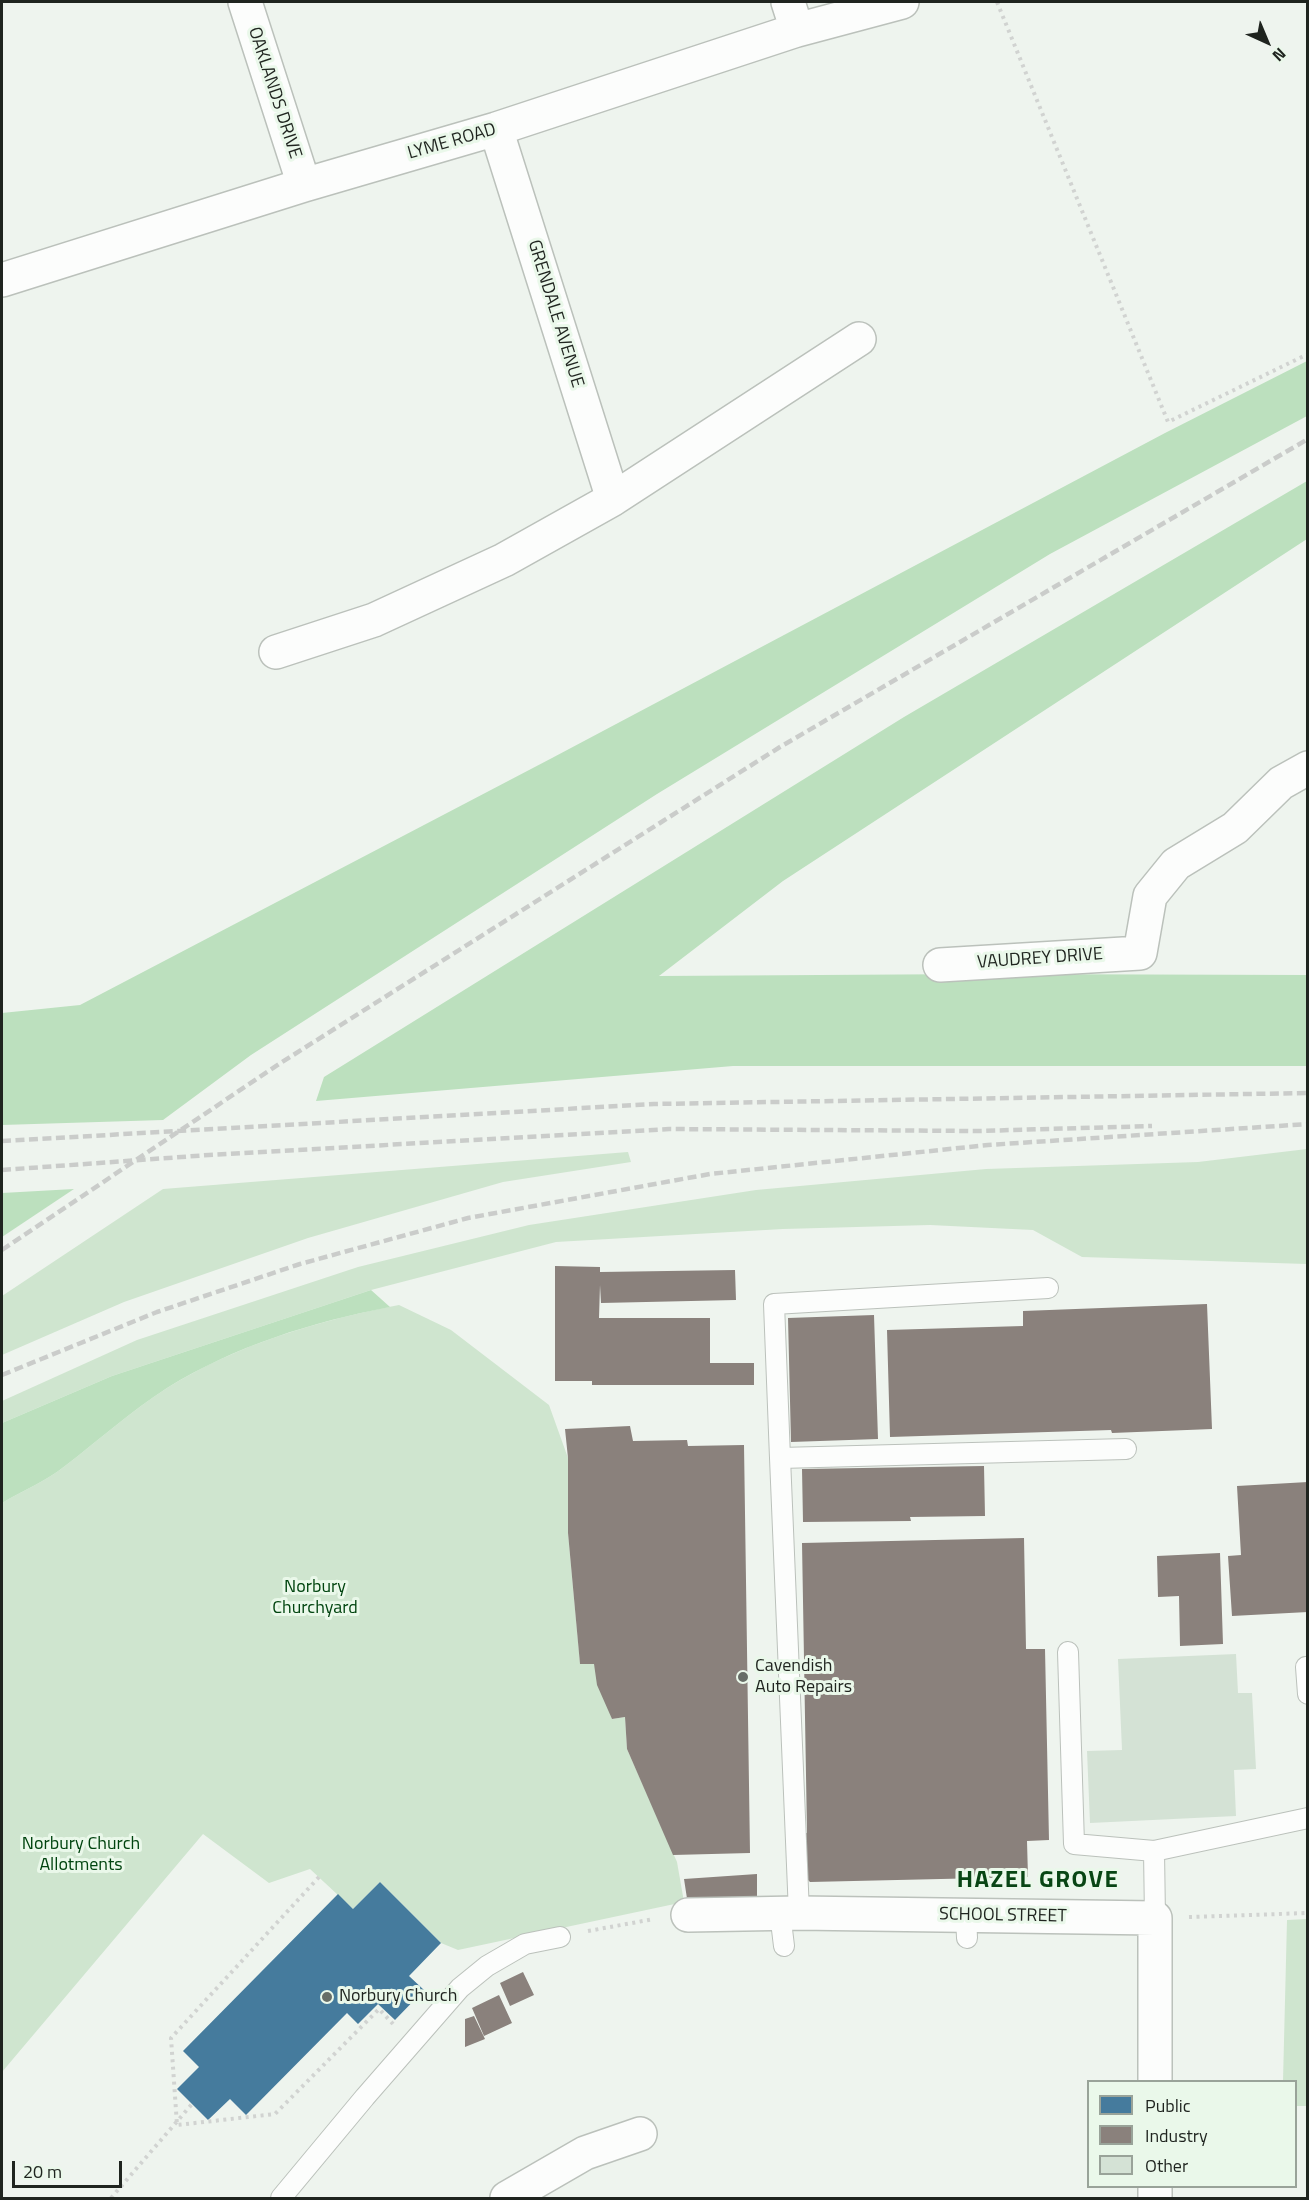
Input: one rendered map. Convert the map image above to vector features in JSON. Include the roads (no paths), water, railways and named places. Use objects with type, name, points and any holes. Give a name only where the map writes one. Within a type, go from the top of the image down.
[{"type":"street","name":"OAKLANDS DRIVE","points":[[245,2],[304,185]]},
{"type":"street","name":"LYME ROAD","points":[[2,280],[304,185],[496,129],[793,16],[902,2]]},
{"type":"street","name":"GRENDALE AVENUE","points":[[496,129],[613,499]]},
{"type":"street","points":[[276,652],[385,615],[504,561],[613,499],[859,339]]},
{"type":"street","name":"VAUDREY DRIVE","points":[[940,965],[1153,953],[1150,896],[1176,864],[1235,828],[1281,783],[1308,768]]},
{"type":"street","name":"SCHOOL STREET","points":[[688,1915],[790,1913],[966,1927],[1032,1918],[1155,1918]]},
{"type":"street","points":[[1155,1918],[1155,2080]]},
{"type":"street","points":[[507,2199],[585,2153],[640,2134]]},
{"type":"lane","points":[[784,1946],[790,1913],[780,1458],[774,1304],[1048,1288]]},
{"type":"lane","points":[[780,1458],[1126,1449]]},
{"type":"lane","points":[[1068,1652],[1074,1844],[1154,1851],[1308,1818]]},
{"type":"lane","points":[[1306,1667],[1308,1694]]},
{"type":"lane","points":[[1154,1851],[1155,1918]]},
{"type":"lane","points":[[281,2199],[365,2097],[460,1988],[487,1966],[525,1944],[560,1937]]},
{"type":"railway","points":[[2,1250],[279,1064],[780,747],[1308,439]]},
{"type":"railway","points":[[2,1141],[654,1104],[1308,1093]]},
{"type":"railway","points":[[2,1375],[157,1312],[300,1264],[468,1218],[710,1174],[988,1145],[1308,1124]]},
{"type":"railway","points":[[2,1170],[209,1155],[669,1129],[978,1131],[1152,1126]]},
{"type":"place","name":"Cavendish Auto Repairs","points":[[743,1677]]},
{"type":"place","name":"Norbury Church","points":[[327,1997]]},
{"type":"district","name":"HAZEL GROVE","points":[[1038,1881]]},
{"type":"park label","name":"Norbury Churchyard","points":[[315,1598]]},
{"type":"park label","name":"Norbury Church Allotments","points":[[81,1855]]}]
